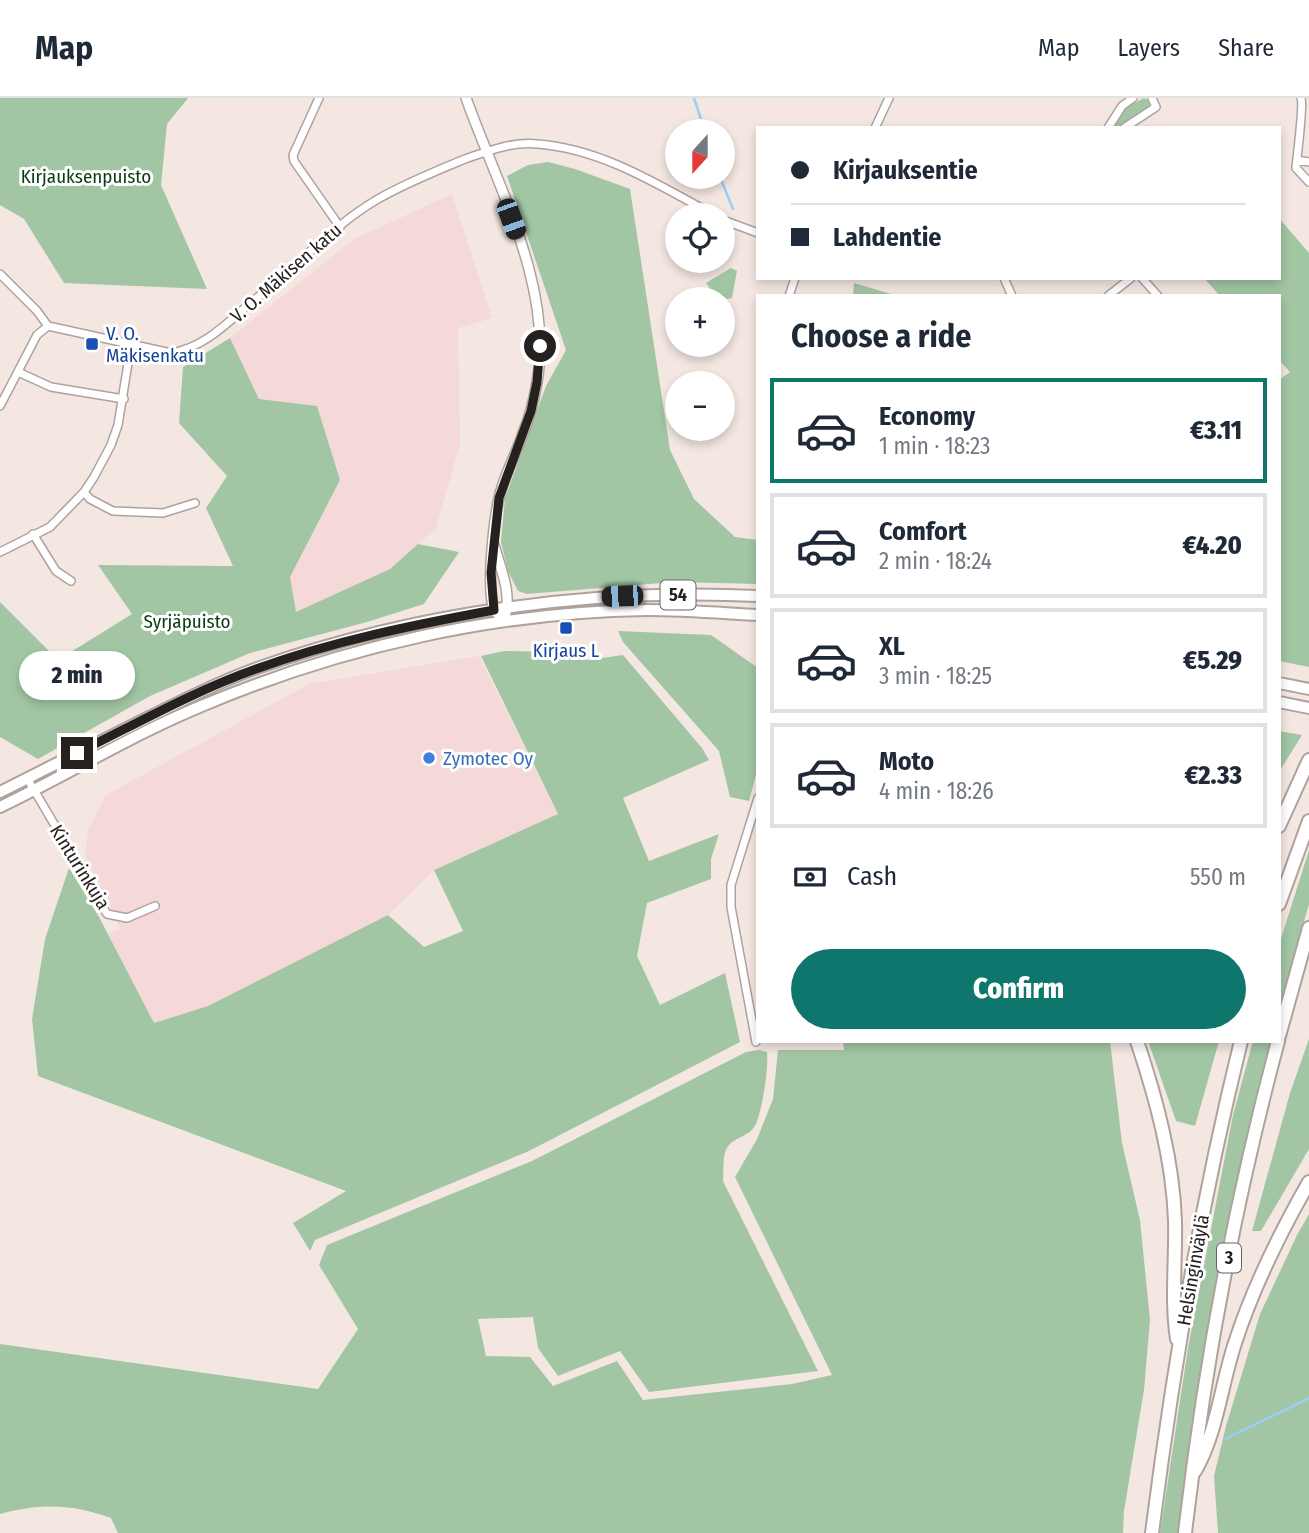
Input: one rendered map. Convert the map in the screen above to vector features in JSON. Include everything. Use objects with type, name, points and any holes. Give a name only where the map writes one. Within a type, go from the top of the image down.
[{"type":"highway","points":[[1281,821],[1309,760]]},
{"type":"highway","points":[[1281,898],[1309,821]]},
{"type":"highway","points":[[1281,1029],[1309,928]]},
{"type":"highway","points":[[1138,1043],[1152,1087],[1165,1145],[1172,1194],[1175,1253],[1173,1312],[1179,1350]]},
{"type":"highway","name":"Helsinginväylä","points":[[1152,1533],[1179,1350],[1208,1187],[1241,1043]]},
{"type":"highway","name":"Helsinginväylä","points":[[1191,1478],[1212,1345],[1242,1188],[1278,1043]]},
{"type":"highway","points":[[1191,1478],[1205,1454],[1234,1345],[1249,1303],[1309,1182]]},
{"type":"highway","name":"3","points":[[1185,1533],[1191,1478]]},
{"type":"main road","name":"54","points":[[0,792],[202,690],[256,668],[355,638],[494,610],[597,597],[721,594],[756,596]]},
{"type":"main road","name":"54","points":[[0,807],[115,746],[202,705],[253,685],[396,641],[504,620],[647,610],[756,615]]},
{"type":"main road","points":[[1281,683],[1309,689]]},
{"type":"main road","points":[[1281,702],[1309,708]]},
{"type":"street","points":[[319,98],[293,155],[293,161],[340,227]]},
{"type":"street","points":[[466,98],[532,275],[541,331],[535,392],[499,498],[491,573],[494,610],[504,620],[509,609],[494,545]]},
{"type":"street","points":[[876,126],[889,98]]},
{"type":"street","points":[[1109,126],[1122,106],[1133,98]]},
{"type":"street","points":[[1127,126],[1156,107],[1152,98]]},
{"type":"street","points":[[1301,98],[1304,104],[1299,121],[1296,168],[1309,182]]},
{"type":"street","name":"V. O. Mäkisen katu","points":[[48,326],[171,353],[184,351],[222,328],[340,227],[379,199],[428,174],[486,152],[534,143],[578,152],[636,173],[692,203]]},
{"type":"street","points":[[1297,160],[1309,162]]},
{"type":"street","points":[[735,224],[756,232]]},
{"type":"street","points":[[0,274],[48,326],[37,335],[0,407]]},
{"type":"street","points":[[1111,294],[1128,280]]},
{"type":"street","points":[[1144,280],[1156,294]]},
{"type":"street","points":[[0,552],[50,527],[84,492],[111,445],[124,399],[131,345]]},
{"type":"street","points":[[18,372],[51,387],[124,399]]},
{"type":"street","points":[[84,492],[90,499],[113,511],[163,513],[195,503]]},
{"type":"street","points":[[33,534],[56,571],[71,581]]},
{"type":"street","name":"Kinturinkuja","points":[[27,778],[107,914],[127,918],[155,906]]},
{"type":"street","points":[[756,804],[731,885],[731,907],[756,1042]]},
{"type":"shaded area","points":[[452,194],[492,318],[458,328],[460,444],[436,528],[390,569],[296,613],[290,577],[340,480],[259,399],[230,338],[354,239]]},
{"type":"shaded area","points":[[479,656],[558,814],[434,870],[388,915],[208,1006],[154,1023],[108,934],[121,929],[85,856],[88,830],[106,795],[309,684]]},
{"type":"green space","name":"Kirjauksenpuisto","points":[[0,98],[188,98],[167,124],[161,185],[207,289],[64,283],[24,219],[0,205]]},
{"type":"green space","points":[[1144,98],[1151,102],[1149,107],[1120,126],[1111,126],[1122,110]]},
{"type":"green space","points":[[548,162],[630,189],[665,417],[665,441],[669,441],[670,450],[694,499],[735,537],[756,540],[756,584],[674,582],[527,594],[518,591],[508,571],[501,542],[505,498],[546,386],[566,350],[507,176],[528,165]]},
{"type":"green space","points":[[1281,220],[1309,253],[1309,667],[1281,661],[1281,379],[1290,372],[1281,362],[1281,294],[1218,294],[1206,280],[1281,280]]},
{"type":"green space","points":[[737,271],[734,287],[709,287],[706,283],[723,273]]},
{"type":"green space","points":[[854,283],[891,294],[853,294]]},
{"type":"green space","name":"Syrjäpuisto","points":[[230,338],[259,399],[317,406],[340,480],[290,577],[296,612],[390,569],[418,544],[459,552],[424,604],[250,653],[150,696],[38,759],[0,737],[0,602],[58,660],[132,614],[98,565],[233,566],[206,508],[227,476],[179,423],[183,367]]},
{"type":"green space","points":[[618,631],[711,635],[756,667],[756,775],[749,801],[730,797],[719,751],[623,642]]},
{"type":"green space","points":[[504,651],[554,652],[588,660],[623,655],[702,748],[709,760],[623,798],[649,861],[719,834],[711,859],[711,879],[647,903],[637,956],[660,1005],[725,973],[740,1042],[529,1151],[315,1240],[310,1251],[293,1223],[346,1191],[38,1076],[32,1019],[45,939],[69,868],[99,917],[154,1023],[208,1006],[388,915],[424,947],[463,931],[434,870],[558,814],[481,656]]},
{"type":"green space","points":[[1281,731],[1302,735],[1281,769]]},
{"type":"green space","points":[[1309,850],[1309,904],[1281,1002],[1281,939]]},
{"type":"green space","points":[[1309,1039],[1309,1149],[1261,1231],[1252,1231],[1290,1093]]},
{"type":"green space","points":[[843,1043],[1110,1043],[1122,1143],[1140,1220],[1150,1320],[1144,1390],[1124,1511],[1123,1533],[118,1533],[111,1518],[83,1510],[42,1507],[0,1514],[0,1344],[318,1389],[358,1329],[319,1265],[327,1245],[532,1161],[746,1052],[767,1052],[763,1099],[753,1129],[730,1144],[725,1151],[723,1181],[818,1371],[649,1392],[620,1351],[558,1376],[538,1348],[533,1317],[478,1319],[486,1356],[530,1357],[553,1386],[617,1361],[643,1400],[792,1384],[832,1375],[735,1177],[757,1139],[773,1099],[778,1050],[844,1050]]},
{"type":"green space","points":[[1149,1043],[1218,1043],[1195,1126],[1176,1121]]},
{"type":"green space","points":[[1252,1043],[1270,1043],[1241,1162],[1215,1285],[1179,1533],[1160,1533],[1188,1348],[1233,1115]]},
{"type":"green space","points":[[1309,1214],[1309,1533],[1218,1533],[1214,1476],[1226,1426],[1260,1314]]},
{"type":"waterway","points":[[694,98],[701,119]]},
{"type":"waterway","points":[[725,189],[731,203]]},
{"type":"waterway","points":[[1225,1439],[1309,1398]]},
{"type":"place","name":"V. O. Mäkisenkatu","points":[[92,344]]},
{"type":"place","name":"Kirjaus L","points":[[566,628]]},
{"type":"place","name":"Zymotec Oy","points":[[429,758]]},
{"type":"route","points":[[77,753],[202,690],[256,668],[355,638],[494,610],[491,573],[499,498],[531,411],[540,362],[540,346]]}]
